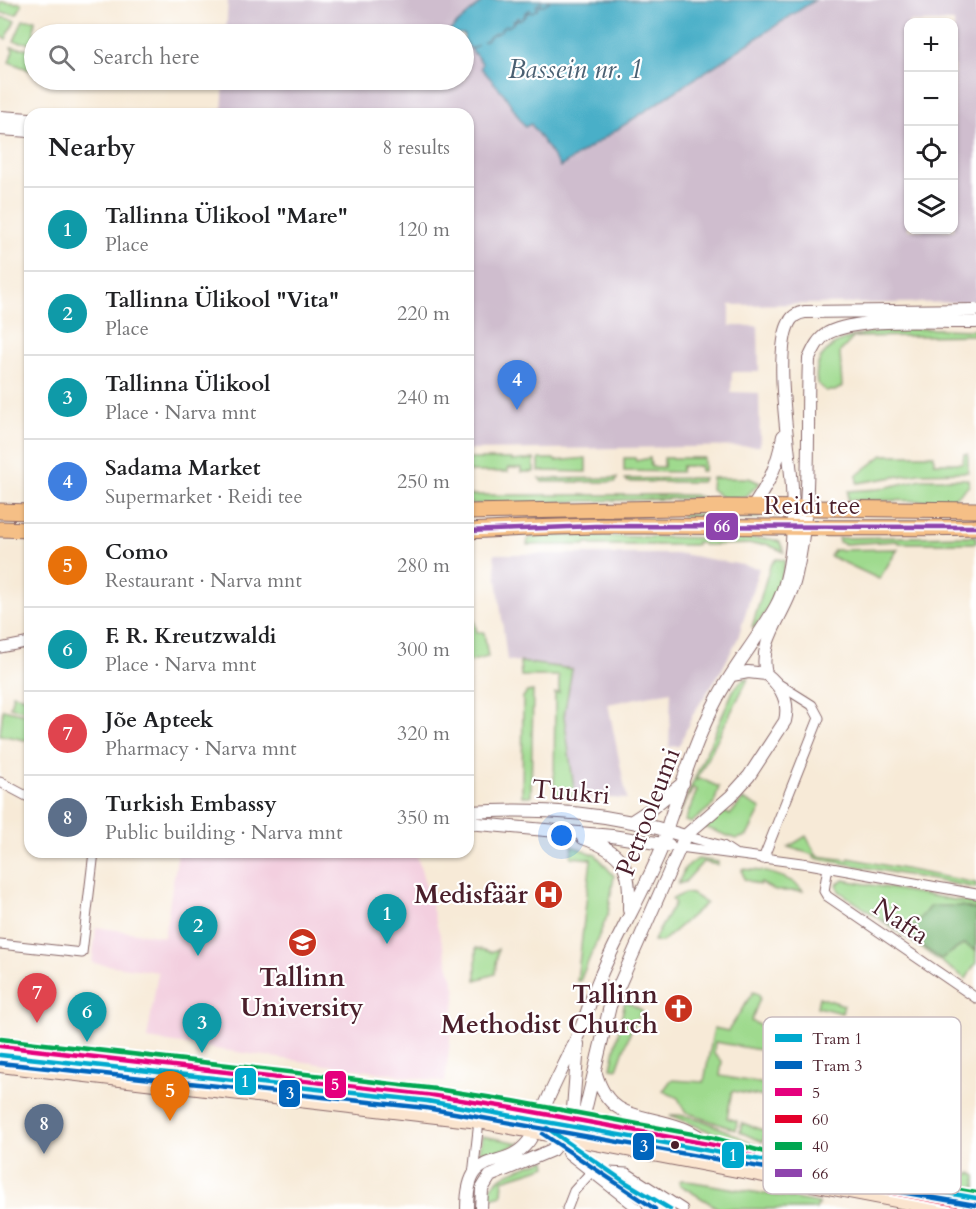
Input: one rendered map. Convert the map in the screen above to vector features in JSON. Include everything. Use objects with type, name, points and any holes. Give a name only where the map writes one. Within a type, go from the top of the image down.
[{"type":"main road","name":"Reidi tee","points":[[474,512],[753,507],[976,510]]},
{"type":"main road","points":[[0,511],[24,512]]},
{"type":"main road","name":"Reidi tee","points":[[474,531],[601,527],[797,529],[976,527]]},
{"type":"main road","points":[[0,529],[24,530]]},
{"type":"main road","points":[[0,1046],[423,1095],[541,1113],[713,1145],[763,1159]]},
{"type":"main road","points":[[0,1065],[479,1121],[763,1175]]},
{"type":"main road","points":[[864,1194],[944,1209]]},
{"type":"main road","points":[[938,1194],[976,1201]]},
{"type":"street","points":[[0,117],[24,119]]},
{"type":"street","points":[[0,129],[24,130]]},
{"type":"street","points":[[799,508],[785,426],[786,332],[793,318],[799,313],[976,310]]},
{"type":"street","points":[[766,674],[764,654],[795,580],[799,508],[810,454],[809,358],[815,345],[829,333],[858,326],[887,323],[976,322]]},
{"type":"street","points":[[753,507],[770,483],[777,465],[785,426]]},
{"type":"street","name":"Petrooleumi","points":[[534,1131],[579,1034],[600,977],[663,844],[683,782],[708,721],[732,675],[782,594],[797,529]]},
{"type":"street","points":[[0,648],[24,643]]},
{"type":"street","points":[[732,675],[748,672],[766,674],[812,705],[819,718],[763,859]]},
{"type":"street","points":[[683,841],[731,796],[764,757],[779,733],[787,713],[784,696],[777,683]]},
{"type":"street","points":[[0,782],[24,795]]},
{"type":"street","points":[[632,820],[643,815],[683,782]]},
{"type":"street","name":"Tuukri","points":[[474,812],[549,809],[632,820],[667,830],[683,841],[737,855],[828,867],[976,894]]},
{"type":"street","name":"Tuukri","points":[[474,824],[663,844],[683,841]]},
{"type":"street","points":[[565,832],[607,848],[624,864],[630,881],[629,917]]},
{"type":"street","name":"Petrooleumi","points":[[481,1209],[482,1189],[490,1176],[546,1153],[563,1137],[588,1104],[596,1074],[600,1044],[613,998],[683,841]]},
{"type":"street","points":[[0,944],[82,953],[93,858]]},
{"type":"street","name":"Nafta","points":[[828,867],[824,891],[827,896],[976,998]]},
{"type":"street","points":[[579,1034],[572,1102],[577,1120],[583,1127],[615,1147]]},
{"type":"street","points":[[596,1074],[604,1095],[620,1110],[683,1128],[713,1145]]},
{"type":"street","points":[[467,1209],[468,1186],[473,1175],[479,1121]]},
{"type":"street","points":[[473,1175],[484,1164],[522,1148],[534,1131]]},
{"type":"street","points":[[563,1137],[568,1154],[638,1209]]},
{"type":"street","points":[[567,1209],[574,1191],[592,1171]]},
{"type":"street","points":[[592,1171],[627,1173],[683,1209]]},
{"type":"shaded area","points":[[228,0],[484,0],[457,24],[227,24]]},
{"type":"shaded area","points":[[813,0],[976,0],[976,302],[730,305],[730,326],[758,326],[759,372],[732,372],[731,392],[759,393],[760,446],[474,450],[474,108],[222,108],[223,90],[474,90],[474,53],[483,63],[481,68],[504,94],[525,126],[531,123],[560,166]]},
{"type":"shaded area","points":[[494,554],[682,554],[759,568],[738,638],[721,671],[693,714],[679,746],[669,747],[671,691],[608,704],[627,799],[575,796],[564,716],[571,670],[507,660]]},
{"type":"shaded area","name":"Tallinn University","points":[[177,858],[418,858],[456,991],[445,1082],[147,1039],[158,972],[92,963],[96,927],[164,937]]},
{"type":"green space","points":[[0,2],[21,3],[22,5],[17,14],[0,13]]},
{"type":"green space","points":[[0,17],[15,20],[6,39],[0,36]]},
{"type":"green space","points":[[23,20],[35,20],[35,24],[24,24],[24,43],[14,41]]},
{"type":"green space","points":[[11,47],[24,48],[24,68],[9,62],[13,51]]},
{"type":"green space","points":[[905,329],[976,330],[976,335],[854,337],[840,352],[842,387],[835,391],[826,391],[817,383],[819,361],[831,346],[852,337],[877,331]]},
{"type":"green space","points":[[964,454],[968,454],[968,472],[919,473],[857,483],[857,475],[883,455],[934,455],[934,463],[963,463]]},
{"type":"green space","points":[[586,458],[586,472],[539,471],[539,459],[554,459],[555,461]]},
{"type":"green space","points":[[624,458],[635,458],[636,461],[650,458],[651,467],[664,467],[664,458],[704,458],[704,471],[700,471],[700,466],[682,466],[681,472],[624,471]]},
{"type":"green space","points":[[474,459],[512,459],[512,461],[534,459],[534,472],[521,472],[521,468],[508,468],[508,472],[474,472]]},
{"type":"green space","points":[[617,478],[616,482],[542,482],[540,479]]},
{"type":"green space","points":[[704,478],[701,482],[628,482],[625,479]]},
{"type":"green space","points":[[712,478],[749,478],[760,483],[745,497],[724,499],[711,489]]},
{"type":"green space","points":[[922,479],[968,479],[969,486],[950,501],[848,500],[848,491],[879,489]]},
{"type":"green space","points":[[474,495],[693,495],[705,498],[474,504]]},
{"type":"green space","points":[[682,514],[760,514],[759,518],[682,517]]},
{"type":"green space","points":[[537,535],[771,539],[780,542],[784,552],[766,544],[703,545],[703,543],[696,542],[696,545],[593,545],[586,543],[585,545],[527,545],[528,539]]},
{"type":"green space","points":[[976,536],[976,543],[898,543],[897,541],[845,544],[839,542],[838,538]]},
{"type":"green space","points":[[898,549],[879,579],[830,556],[834,550]]},
{"type":"green space","points":[[776,559],[785,560],[781,579],[770,604],[754,628],[752,627],[770,566]]},
{"type":"green space","points":[[474,620],[477,632],[484,632],[488,657],[474,660]]},
{"type":"green space","points":[[520,662],[572,669],[564,716],[575,796],[554,796],[555,693],[559,693],[559,676],[521,676]]},
{"type":"green space","points":[[749,677],[696,781],[700,778],[719,787],[714,804],[691,823],[685,821],[697,790],[693,788],[677,819],[733,691],[741,681]]},
{"type":"green space","points":[[533,691],[531,796],[522,796],[523,697],[527,692]]},
{"type":"green space","points":[[13,694],[24,697],[24,710],[10,707]]},
{"type":"green space","points":[[3,709],[24,714],[24,740],[0,735]]},
{"type":"green space","points":[[743,799],[761,809],[747,836],[736,839],[704,827],[723,811],[730,815]]},
{"type":"green space","points":[[806,836],[817,856],[848,860],[849,858],[976,883],[976,888],[814,858],[814,855],[788,847]]},
{"type":"green space","points":[[572,846],[596,855],[614,876],[608,914],[580,981],[577,981],[591,859],[571,857]]},
{"type":"green space","points":[[698,859],[718,862],[718,865],[703,862],[685,882],[678,884],[685,868]]},
{"type":"green space","points":[[742,869],[783,877],[803,891],[775,891],[761,883],[759,885],[744,879]]},
{"type":"green space","points":[[844,880],[976,904],[976,963],[966,979],[839,891],[837,884]]},
{"type":"green space","points":[[685,893],[692,894],[706,903],[662,942],[653,941],[675,903],[672,899]]},
{"type":"green space","points":[[930,906],[962,906],[976,910],[976,951],[964,944],[941,959],[884,920],[886,915],[914,926]]},
{"type":"green space","points":[[476,948],[491,952],[498,949],[495,974],[476,980]]},
{"type":"green space","points":[[753,992],[759,994],[760,998],[751,1021],[762,1026],[763,1051],[715,1042],[714,1054],[722,1061],[720,1076],[763,1084],[763,1097],[732,1091],[727,1118],[737,1121],[736,1130],[685,1112],[678,1098],[663,1091],[671,1080],[704,1082],[714,1028],[728,1031]]},
{"type":"green space","points":[[819,997],[844,1005],[842,1013],[817,1007]]},
{"type":"green space","points":[[625,1001],[642,1010],[631,1030],[617,1069],[611,1068]]},
{"type":"green space","points":[[670,1115],[682,1115],[707,1122],[763,1148],[763,1154]]},
{"type":"green space","points":[[742,1123],[763,1130],[763,1142],[740,1132]]},
{"type":"green space","points":[[482,1136],[520,1143],[479,1160]]},
{"type":"green space","points":[[546,1160],[547,1166],[503,1180],[502,1195],[487,1199],[490,1190],[502,1177],[519,1168]]},
{"type":"green space","points":[[971,1173],[976,1176],[976,1188],[961,1185],[961,1177]]},
{"type":"green space","points":[[679,1181],[819,1203],[816,1209],[719,1209],[680,1185]]},
{"type":"water","name":"Bassein nr. 1","points":[[484,0],[815,0],[560,167],[531,124],[525,127],[504,94],[481,68],[482,63],[474,53],[474,24],[457,24]]},
{"type":"ferry route","points":[[489,37],[544,0]]},
{"type":"ferry route","points":[[512,23],[549,0]]},
{"type":"ferry route","points":[[474,47],[552,0]]},
{"type":"tram line","name":"1","points":[[0,1055],[427,1101],[763,1160]]},
{"type":"tram line","name":"3","points":[[0,1063],[426,1108],[763,1168]]},
{"type":"tram line","name":"1","points":[[547,1128],[625,1182],[670,1209]]},
{"type":"tram line","name":"3","points":[[543,1134],[655,1209]]},
{"type":"tram line","name":"3","points":[[913,1194],[975,1205]]},
{"type":"tram line","name":"1","points":[[953,1194],[976,1198]]},
{"type":"transit line","name":"66","points":[[474,531],[595,526],[976,527]]},
{"type":"transit line","name":"40","points":[[1,1039],[436,1089],[714,1138],[763,1152]]},
{"type":"transit line","name":"5","points":[[0,1046],[435,1096],[713,1145],[763,1159]]},
{"type":"transit line","name":"60","points":[[0,1054],[434,1103],[711,1152],[763,1166]]},
{"type":"transit line","name":"40","points":[[961,1190],[976,1193]]},
{"type":"transit line","name":"60","points":[[899,1194],[975,1208]]},
{"type":"transit line","name":"5","points":[[938,1194],[976,1201]]},
{"type":"place","name":"Sadama Market","points":[[517,410]]},
{"type":"place","name":"Medisfäär","points":[[549,894]]},
{"type":"place","name":"Tallinn University","points":[[302,943]]},
{"type":"place","name":"Tallinna Ülikool \"Mare\"","points":[[387,944]]},
{"type":"place","name":"Tallinna Ülikool \"Vita\"","points":[[198,956]]},
{"type":"place","name":"Tallinn Methodist Church","points":[[679,1009]]},
{"type":"place","name":"Jõe Apteek","points":[[37,1023]]},
{"type":"place","name":"F. R. Kreutzwaldi","points":[[87,1042]]},
{"type":"place","name":"Tallinna Ülikool","points":[[202,1053]]},
{"type":"place","name":"Como","points":[[170,1121]]},
{"type":"place","name":"Turkish Embassy","points":[[44,1154]]}]
